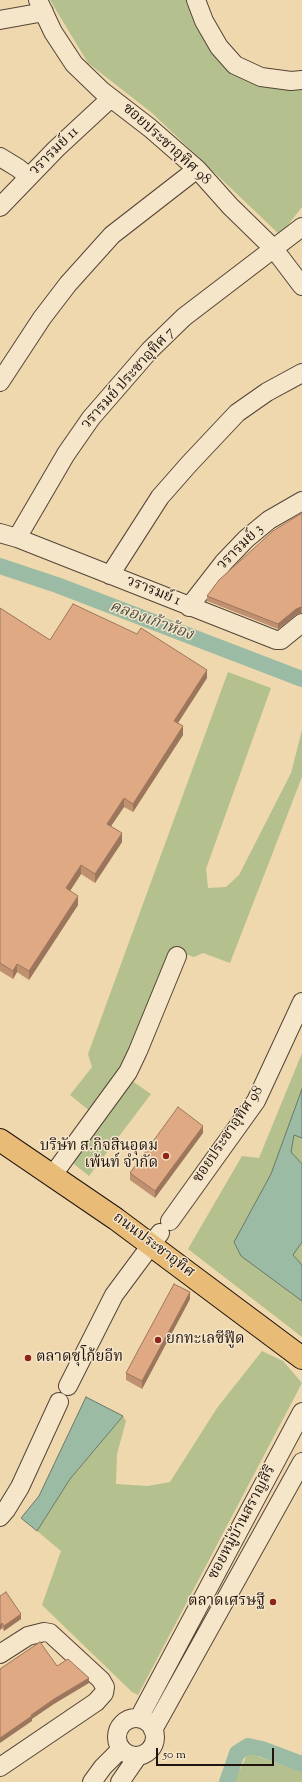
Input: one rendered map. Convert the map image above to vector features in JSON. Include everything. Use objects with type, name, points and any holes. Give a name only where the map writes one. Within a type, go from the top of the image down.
[{"type":"main road","name":"ถนนประชาอุทิศ","points":[[0,1140],[116,1219],[160,1233],[302,1358]]},
{"type":"street","points":[[199,1],[204,21],[218,47],[235,65],[261,77],[302,80]]},
{"type":"street","points":[[0,20],[41,6]]},
{"type":"street","name":"ซอยประชาอุทิศ 98","points":[[41,6],[53,32],[74,64],[111,98],[150,128],[197,169],[230,206],[274,249],[302,286]]},
{"type":"street","name":"วรารมย์ 11","points":[[0,207],[111,98]]},
{"type":"street","points":[[0,157],[29,177]]},
{"type":"street","points":[[0,382],[42,318],[68,284],[112,235],[197,169]]},
{"type":"street","name":"วรารมย์ ประชาอุทิศ 7","points":[[8,536],[91,418],[150,350],[184,317],[302,227]]},
{"type":"street","points":[[110,575],[160,497],[189,464],[237,414],[267,392],[302,373]]},
{"type":"street","name":"วรารมย์ 3","points":[[189,607],[224,562],[246,539],[269,520],[302,500]]},
{"type":"street","name":"วรารมย์ 1","points":[[8,536],[276,640],[281,640],[302,623]]},
{"type":"street","points":[[52,1176],[128,1072],[177,956]]},
{"type":"street","name":"ซอยประชาอุทิศ 98","points":[[68,1386],[114,1295],[256,1101],[302,1002]]},
{"type":"street","points":[[0,1517],[20,1487],[59,1402]]},
{"type":"street","name":"ซอยหมู่บ้านสราญสิริ","points":[[139,1718],[302,1412]]},
{"type":"street","name":"ซอยหมู่บ้านสราญสิริ","points":[[120,1782],[138,1756],[148,1751],[152,1746],[154,1735],[153,1730],[302,1462]]},
{"type":"street","points":[[0,1654],[28,1636],[44,1632],[50,1633],[101,1680],[104,1687],[104,1693],[96,1702],[0,1767]]},
{"type":"street","points":[[138,1756],[126,1753],[121,1749],[117,1738],[120,1727],[128,1720],[139,1718],[150,1725],[153,1730]]},
{"type":"street","points":[[92,1782],[103,1767],[121,1749]]},
{"type":"shaded area","points":[[50,0],[187,0],[229,73],[272,88],[302,86],[302,207],[280,235],[152,113],[88,63]]},
{"type":"shaded area","points":[[228,672],[271,688],[206,869],[208,888],[226,887],[239,875],[291,773],[302,730],[302,777],[230,963],[203,953],[194,957],[171,949],[124,1067],[91,1112],[70,1095],[92,1067],[88,1054]]},
{"type":"shaded area","points":[[302,1053],[302,1337],[188,1249],[242,1156],[259,1158]]},
{"type":"shaded area","points":[[128,1078],[151,1094],[89,1176],[69,1160]]},
{"type":"shaded area","points":[[302,1089],[302,1138],[294,1135],[291,1152],[302,1164],[302,1242],[293,1255],[302,1265],[302,1301],[241,1256],[234,1242],[271,1174]]},
{"type":"shaded area","points":[[262,1351],[283,1361],[302,1383],[138,1695],[132,1692],[42,1605],[61,1551],[37,1531],[70,1479],[123,1416],[126,1421],[117,1454],[116,1484],[148,1486],[170,1482],[217,1408]]},
{"type":"shaded area","points":[[86,1397],[123,1416],[70,1479],[37,1531],[21,1518],[39,1496]]},
{"type":"shaded area","points":[[248,1753],[302,1772],[302,1782],[234,1782]]},
{"type":"building","points":[[302,513],[302,608],[296,609],[278,624],[207,596],[219,580],[273,531]]},
{"type":"building","points":[[73,604],[137,634],[141,628],[207,670],[174,721],[183,726],[133,804],[124,798],[107,824],[122,833],[95,874],[81,865],[66,888],[78,896],[29,971],[17,964],[13,971],[0,963],[0,608],[50,640]]},
{"type":"building","name":"บริษัท ส.กิจสินอุดม เพ้นท์ จำกัด","points":[[178,1107],[203,1126],[155,1191],[130,1173]]},
{"type":"building","name":"ยกทะเลซีฟู๊ด","points":[[174,1284],[190,1292],[142,1381],[126,1373]]},
{"type":"building","points":[[6,1592],[21,1614],[4,1626],[2,1623],[0,1625],[0,1596]]},
{"type":"building","points":[[40,1642],[57,1666],[68,1659],[89,1678],[54,1699],[0,1738],[0,1669]]},
{"type":"waterway","name":"คลองเก้าห้อง","points":[[0,566],[57,585],[302,679]]},
{"type":"waterway","points":[[227,1782],[237,1753],[248,1746],[262,1749],[302,1764]]},
{"type":"place","name":"บริษัท ส.กิจสินอุดม เพ้นท์ จำกัด","points":[[166,1156]]},
{"type":"place","name":"ยกทะเลซีฟู๊ด","points":[[158,1340]]},
{"type":"place","name":"ตลาดซุโก้ยอีท","points":[[28,1358]]},
{"type":"place","name":"ตลาดเศรษฐี","points":[[273,1602]]}]
